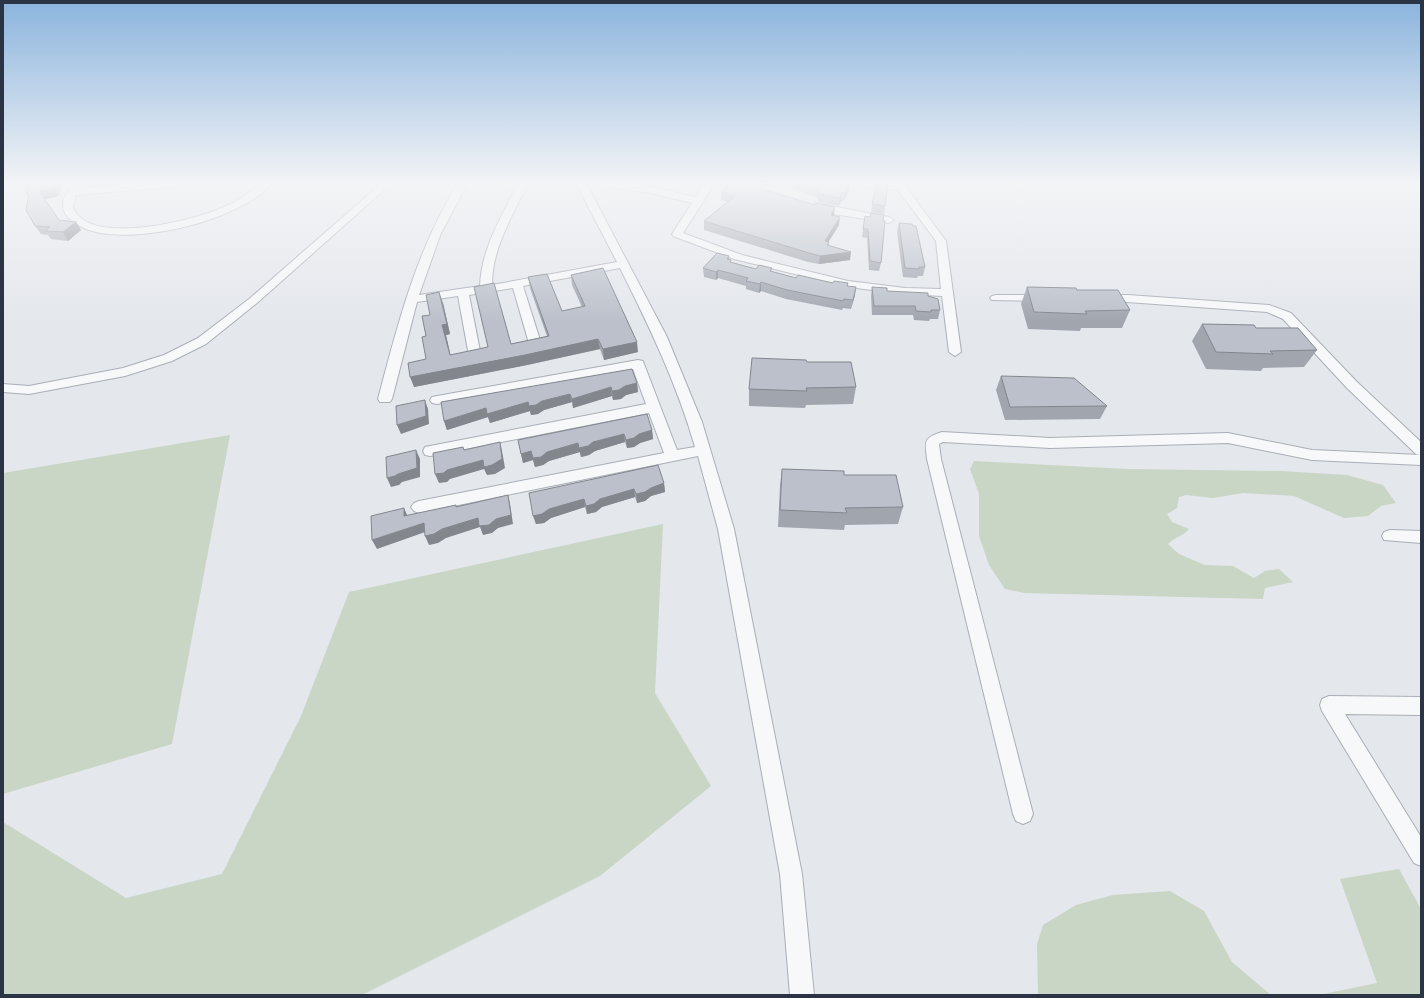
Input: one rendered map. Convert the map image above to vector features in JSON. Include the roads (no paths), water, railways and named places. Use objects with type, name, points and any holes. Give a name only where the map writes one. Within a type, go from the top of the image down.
[{"type":"street","points":[[101,230],[110,232],[143,230]]},
{"type":"street","points":[[3,388],[29,390],[125,372],[168,358],[202,341],[253,301],[334,230]]},
{"type":"street","points":[[384,399],[417,280],[438,230]]},
{"type":"street","points":[[486,289],[488,266],[501,230]]},
{"type":"street","points":[[605,230],[661,337],[695,422],[726,529],[791,874],[802,995]]},
{"type":"street","points":[[680,230],[677,234],[732,255],[848,284],[905,291],[947,292]]},
{"type":"street","points":[[933,230],[941,241],[956,352]]},
{"type":"street","points":[[412,299],[486,289],[624,264]]},
{"type":"street","points":[[517,283],[534,340]]},
{"type":"street","points":[[463,292],[475,356]]},
{"type":"street","points":[[996,298],[1058,298]]},
{"type":"street","points":[[1089,298],[1128,298],[1269,309],[1287,316],[1352,385],[1421,450]]},
{"type":"street","points":[[437,400],[638,364],[672,456]]},
{"type":"street","points":[[430,451],[654,407]]},
{"type":"street","points":[[1023,814],[934,459],[932,441],[942,437],[1050,443],[1228,438],[1312,455],[1421,460]]},
{"type":"street","points":[[419,507],[703,450]]},
{"type":"street","points":[[1390,536],[1421,537]]},
{"type":"street","points":[[1421,706],[1329,705],[1414,835],[1421,856]]}]
